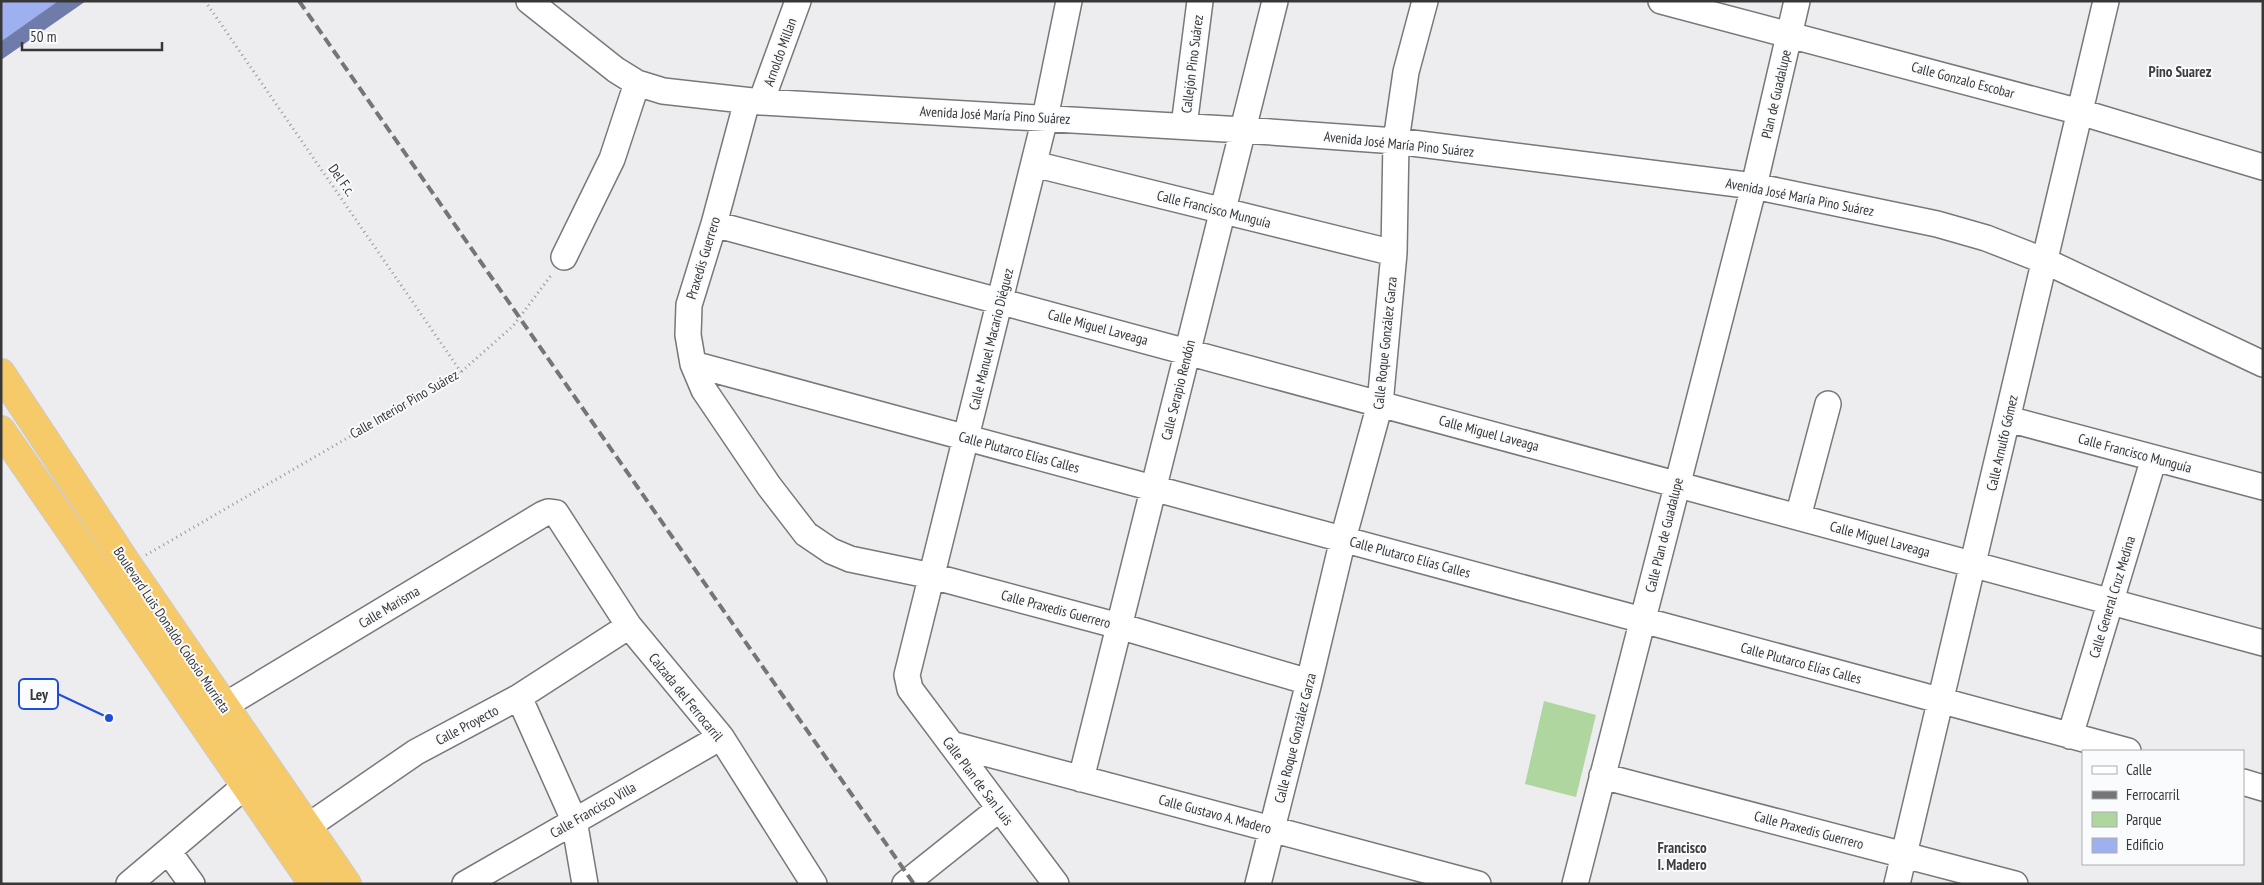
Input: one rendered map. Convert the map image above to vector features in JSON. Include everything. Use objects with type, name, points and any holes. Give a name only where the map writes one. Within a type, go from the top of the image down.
[{"type":"highway","name":"Boulevard Luis Donaldo Colosio Murrieta","points":[[1,373],[128,565],[347,884]]},
{"type":"highway","name":"Boulevard Luis Donaldo Colosio Murrieta","points":[[1,430],[314,884]]},
{"type":"street","name":"Avenida José María Pino Suárez","points":[[529,1],[616,70],[637,83],[663,91],[747,101],[1184,126],[1396,141],[1754,186],[1937,224],[1986,238],[2045,261],[2263,364]]},
{"type":"street","name":"Arnoldo Millan","points":[[747,101],[798,1]]},
{"type":"street","name":"Calle Manuel Macario Diéguez","points":[[908,675],[1045,118],[1069,1]]},
{"type":"street","name":"Callejón Pino Suárez","points":[[1184,126],[1200,1]]},
{"type":"street","name":"Calle Roque González Garza","points":[[1258,884],[1310,682],[1343,539],[1380,404],[1394,253],[1396,141],[1406,72],[1425,1]]},
{"type":"street","name":"Plan de Guadalupe","points":[[1754,186],[1797,1]]},
{"type":"street","name":"Calle Arnulfo Gómez","points":[[1897,884],[2106,1]]},
{"type":"street","name":"Calle Gonzalo Escobar","points":[[1674,3],[2080,112],[2263,167]]},
{"type":"street","name":"Calle Serapio Rendón","points":[[1081,779],[1243,130],[1269,5]]},
{"type":"street","points":[[564,257],[612,159],[637,83]]},
{"type":"street","name":"Praxedis Guerrero","points":[[747,101],[714,224],[689,305],[688,335],[693,364],[704,390],[806,534]]},
{"type":"street","name":"Calle Francisco Munguía","points":[[1034,164],[1394,253]]},
{"type":"street","name":"Calle Plan de Guadalupe","points":[[1575,884],[1754,186]]},
{"type":"street","name":"Calle Miguel Laveaga","points":[[714,224],[2263,643]]},
{"type":"street","name":"Calle Plutarco Elías Calles","points":[[693,364],[2124,750]]},
{"type":"street","points":[[1798,517],[1828,404]]},
{"type":"street","name":"Calle Francisco Munguía","points":[[2008,419],[2263,487]]},
{"type":"street","name":"Calle General Cruz Medina","points":[[2070,736],[2154,458]]},
{"type":"street","name":"Calle Marisma","points":[[224,706],[543,514],[548,512],[556,513]]},
{"type":"street","name":"Calzada del Ferrocarril","points":[[556,513],[629,626],[721,737],[814,884]]},
{"type":"street","name":"Calle Praxedis Guerrero","points":[[806,534],[831,552],[845,558],[932,576],[1119,626],[1310,682]]},
{"type":"street","name":"Calle Proyecto","points":[[307,827],[416,752],[519,697],[629,626]]},
{"type":"street","name":"Calle Plan de San Luis","points":[[908,675],[910,689],[1056,884]]},
{"type":"street","points":[[519,697],[574,820],[584,884]]},
{"type":"street","name":"Calle Francisco Villa","points":[[465,884],[721,737]]},
{"type":"street","name":"Calle Gustavo A. Madero","points":[[951,744],[1478,884]]},
{"type":"street","name":"Calle Praxedis Guerrero","points":[[1602,776],[2015,884]]},
{"type":"street","points":[[2244,782],[2263,788]]},
{"type":"street","points":[[135,882],[168,851],[245,786]]},
{"type":"street","points":[[905,884],[1000,810]]},
{"type":"street","points":[[168,851],[192,884]]},
{"type":"path","name":"Del F.c.","points":[[205,1],[461,372]]},
{"type":"path","name":"Calle Interior Pino Suárez","points":[[128,565],[461,372],[513,326],[564,257]]},
{"type":"green space","points":[[1544,701],[1596,715],[1576,797],[1525,784]]},
{"type":"building","points":[[1,1],[59,1],[1,42]]},
{"type":"railway","points":[[299,1],[914,884]]},
{"type":"place","name":"Ley","points":[[109,718]]},
{"type":"district","name":"Pino Suarez","points":[[2180,72]]},
{"type":"district","name":"Francisco I. Madero","points":[[1682,856]]}]
